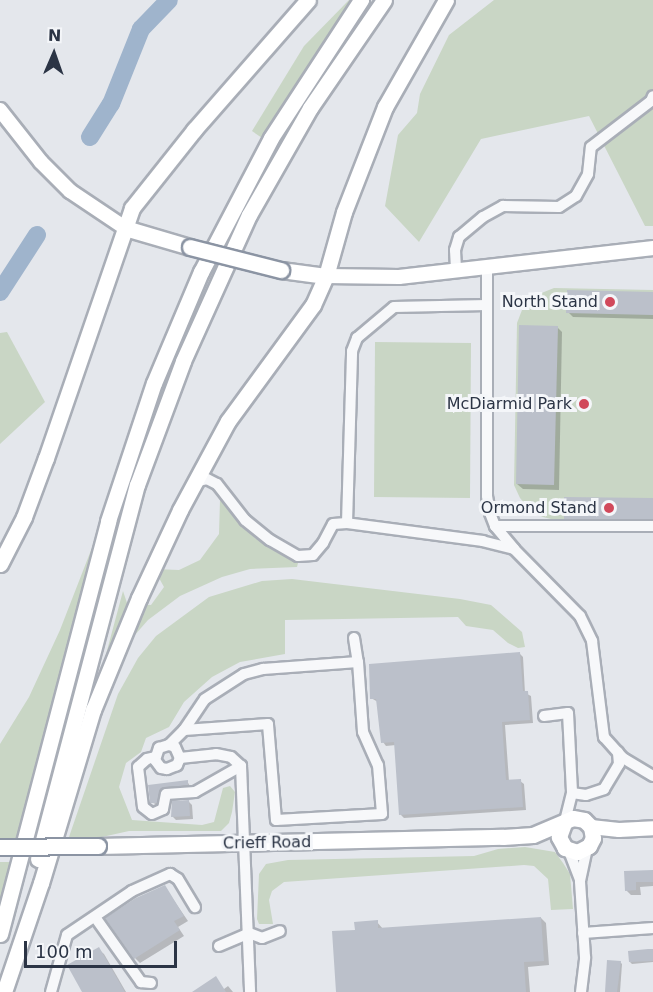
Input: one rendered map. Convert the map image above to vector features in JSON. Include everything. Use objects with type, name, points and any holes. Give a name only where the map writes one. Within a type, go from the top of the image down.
[{"type":"highway","points":[[0,564],[24,517],[46,458],[132,208],[163,168],[308,0]]},
{"type":"highway","points":[[0,934],[108,521],[154,383],[201,272],[266,148],[317,65],[362,0]]},
{"type":"highway","points":[[3,992],[118,552],[137,485],[171,392],[214,287],[249,215],[310,108],[384,0]]},
{"type":"highway","points":[[3,992],[42,883],[93,710],[139,598],[195,482],[228,421],[313,305],[326,276],[344,212],[385,107],[446,0]]},
{"type":"highway","points":[[125,228],[281,270],[326,276]]},
{"type":"highway","points":[[573,818],[587,823],[589,846],[577,852],[566,848],[559,833],[565,822],[573,818]]},
{"type":"highway","name":"Crieff Road","points":[[0,847],[533,835],[565,822]]},
{"type":"highway","name":"Crieff Road","points":[[533,835],[566,848]]},
{"type":"main road","points":[[0,110],[41,162],[70,191],[125,228]]},
{"type":"main road","points":[[326,276],[399,277],[653,248]]},
{"type":"main road","points":[[587,823],[619,830],[653,828]]},
{"type":"main road","points":[[589,846],[619,830]]},
{"type":"street","points":[[456,269],[454,250],[459,237],[483,217],[503,206],[559,207],[576,196],[588,174],[591,147],[651,101],[653,96]]},
{"type":"street","points":[[487,267],[487,496],[495,526],[514,549],[580,616],[592,641],[604,737],[618,752],[653,776]]},
{"type":"street","points":[[347,523],[352,351],[357,338],[394,307],[487,305]]},
{"type":"street","points":[[195,482],[207,479],[217,484],[245,520],[270,540],[298,556],[312,555],[323,543],[333,524],[347,523],[483,540],[514,549]]},
{"type":"street","points":[[495,526],[653,526]]},
{"type":"street","points":[[184,730],[268,724],[276,820],[382,814],[378,765],[363,732],[354,638]]},
{"type":"street","points":[[169,745],[176,747],[180,758],[177,765],[167,770],[157,764],[155,758],[159,748],[169,745],[184,730],[206,699],[244,674],[263,669],[358,662]]},
{"type":"street","points":[[544,716],[568,713],[572,793],[565,822]]},
{"type":"street","points":[[572,793],[586,795],[604,789],[619,764],[618,752]]},
{"type":"street","points":[[180,758],[216,754],[231,757],[241,766],[246,843],[250,992]]},
{"type":"street","points":[[155,758],[147,759],[138,767],[142,807],[152,814],[163,809],[166,794],[195,792],[241,766]]},
{"type":"street","points":[[572,793],[587,823]]},
{"type":"street","points":[[581,992],[583,933],[580,881],[589,846]]},
{"type":"street","points":[[566,848],[580,881]]},
{"type":"street","points":[[51,992],[67,935],[132,891],[170,874],[178,879],[195,907]]},
{"type":"street","points":[[94,917],[141,982],[151,983]]},
{"type":"street","points":[[583,933],[653,928]]},
{"type":"street","points":[[219,946],[249,933],[262,938],[280,931]]},
{"type":"green space","points":[[349,0],[356,0],[265,140],[252,131],[304,46]]},
{"type":"green space","points":[[494,0],[653,0],[653,226],[645,226],[589,116],[481,139],[419,242],[385,206],[398,135],[417,113],[420,94],[449,35]]},
{"type":"green space","name":"McDiarmid Park","points":[[554,288],[653,290],[653,521],[559,521],[543,517],[531,511],[520,498],[514,485],[517,323],[528,302],[539,294]]},
{"type":"green space","points":[[7,332],[45,402],[0,444],[0,333]]},
{"type":"green space","points":[[375,342],[471,343],[470,498],[374,497]]},
{"type":"green space","points":[[114,491],[22,838],[0,838],[0,744],[29,697],[60,630]]},
{"type":"green space","points":[[220,500],[255,538],[298,563],[297,567],[250,569],[222,577],[180,596],[148,620],[127,644],[76,766],[123,591],[127,603],[151,605],[164,587],[154,569],[179,570],[200,560],[219,534]]},
{"type":"green space","points":[[292,579],[460,599],[491,605],[522,632],[525,647],[518,648],[508,643],[493,630],[466,626],[458,617],[285,620],[285,654],[240,662],[212,677],[184,702],[169,727],[146,738],[141,752],[126,763],[119,787],[132,820],[202,825],[214,822],[223,788],[230,786],[235,792],[229,823],[221,831],[129,831],[93,839],[69,837],[118,694],[138,658],[156,636],[209,597],[262,581]]},
{"type":"green space","points":[[525,847],[555,852],[570,874],[573,909],[551,910],[548,879],[534,866],[524,865],[284,882],[272,891],[269,900],[273,924],[259,924],[257,919],[259,874],[266,864],[288,860],[474,856],[498,849]]},
{"type":"green space","points":[[0,862],[18,862],[0,925]]},
{"type":"building","name":"North Stand","points":[[567,290],[653,292],[653,315],[566,313]]},
{"type":"building","points":[[519,325],[558,326],[554,485],[516,484]]},
{"type":"building","name":"Ormond Stand","points":[[564,497],[653,498],[653,519],[564,519]]},
{"type":"building","points":[[520,652],[523,691],[528,691],[530,720],[502,722],[506,780],[521,779],[523,807],[399,815],[394,742],[381,743],[376,699],[370,699],[369,664]]},
{"type":"building","points":[[188,780],[188,785],[162,788],[157,803],[150,803],[148,785]]},
{"type":"building","points":[[189,800],[190,816],[171,817],[172,801]]},
{"type":"building","points":[[653,870],[653,882],[636,882],[636,890],[625,891],[624,871]]},
{"type":"building","points":[[165,885],[184,916],[174,921],[180,930],[134,959],[105,918],[136,898]]},
{"type":"building","points":[[541,917],[544,961],[524,962],[526,992],[336,992],[332,931],[355,930],[354,922],[378,920],[378,928]]},
{"type":"building","points":[[99,947],[125,992],[82,992],[67,965]]},
{"type":"building","points":[[653,949],[653,961],[629,962],[628,951]]},
{"type":"building","points":[[607,960],[621,961],[617,992],[605,992]]},
{"type":"building","points":[[216,976],[226,992],[192,992]]},
{"type":"waterway","points":[[90,137],[111,104],[141,29],[169,0]]},
{"type":"waterway","points":[[0,292],[37,235]]},
{"type":"place","name":"North Stand","points":[[610,302]]},
{"type":"place","name":"McDiarmid Park","points":[[584,404]]},
{"type":"place","name":"Ormond Stand","points":[[609,508]]}]
